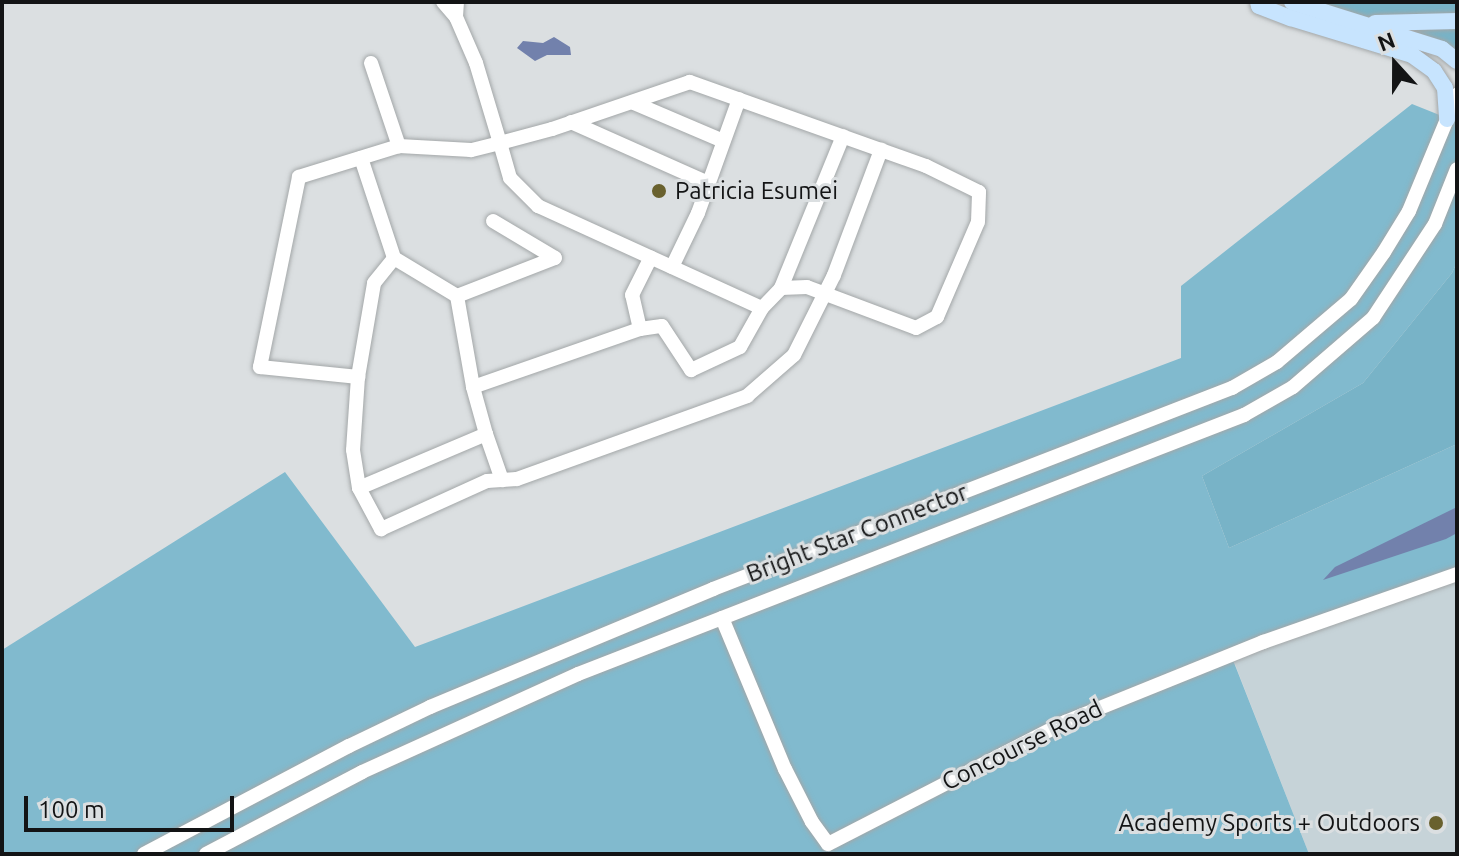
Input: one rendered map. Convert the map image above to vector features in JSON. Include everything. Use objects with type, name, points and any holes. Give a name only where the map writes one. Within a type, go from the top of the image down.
[{"type":"main road","points":[[1258,2],[1259,6],[1291,18],[1412,55],[1434,71],[1445,88],[1447,119]]},
{"type":"main road","points":[[1292,2],[1450,47],[1457,61]]},
{"type":"main road","points":[[1363,23],[1457,21]]},
{"type":"street","points":[[443,2],[456,9],[476,63],[510,178],[538,206],[762,308]]},
{"type":"street","points":[[371,63],[399,146]]},
{"type":"street","points":[[358,377],[260,367],[299,177],[399,146],[471,150],[500,143],[634,103],[690,82],[881,150],[979,192],[978,222],[937,317],[916,328],[807,287],[781,288]]},
{"type":"street","name":"Bright Star Connector","points":[[144,854],[349,746],[540,660],[1232,388],[1277,362],[1351,299],[1409,211],[1457,95]]},
{"type":"street","points":[[672,267],[739,99]]},
{"type":"street","points":[[634,103],[723,141]]},
{"type":"street","points":[[571,122],[708,183]]},
{"type":"street","points":[[473,387],[640,329],[662,326],[691,370],[740,347],[762,308],[781,288],[843,136]]},
{"type":"street","points":[[394,258],[374,283],[358,377],[353,450],[359,488],[381,529],[487,481],[517,479],[747,396],[794,355],[825,294],[881,150]]},
{"type":"street","points":[[361,158],[394,258],[457,296],[473,387],[502,480]]},
{"type":"street","name":"Bright Star Connector","points":[[206,854],[442,734],[578,674],[1244,415],[1293,387],[1373,318],[1435,224],[1457,169]]},
{"type":"street","points":[[457,296],[555,258],[493,221]]},
{"type":"street","points":[[640,329],[632,295],[651,257]]},
{"type":"street","points":[[359,488],[486,434]]},
{"type":"street","name":"Concourse Road","points":[[722,618],[785,769],[812,822],[828,844],[1065,722],[1263,642],[1457,574]]},
{"type":"shaded area","points":[[1292,2],[1457,2],[1457,49],[1442,49]]},
{"type":"shaded area","points":[[554,37],[570,47],[571,55],[547,55],[535,61],[517,48],[523,41],[543,43]]},
{"type":"shaded area","points":[[1412,104],[1457,122],[1457,262],[1452,273],[1363,383],[1202,476],[1229,548],[1457,444],[1457,574],[1231,655],[1309,854],[2,854],[2,650],[285,472],[415,647],[1181,358],[1181,286]]},
{"type":"shaded area","points":[[1457,262],[1457,444],[1229,548],[1202,476],[1363,383],[1452,273]]},
{"type":"shaded area","points":[[1457,507],[1457,533],[1446,539],[1323,580],[1335,567]]},
{"type":"shaded area","points":[[1457,574],[1457,854],[1309,854],[1231,654]]},
{"type":"place","name":"Patricia Esumei","points":[[659,191]]},
{"type":"place","name":"Academy Sports + Outdoors","points":[[1436,823]]}]
